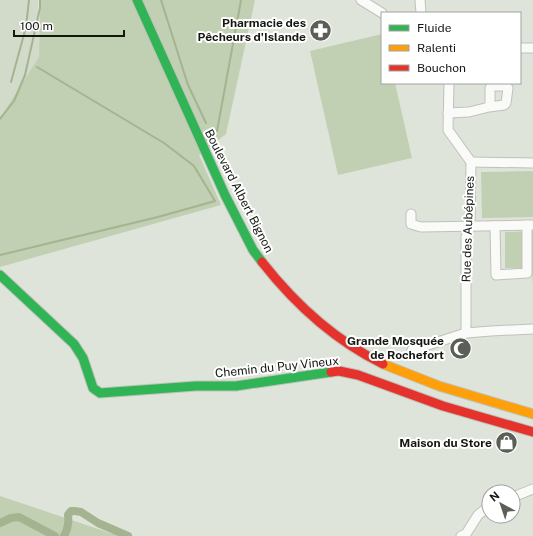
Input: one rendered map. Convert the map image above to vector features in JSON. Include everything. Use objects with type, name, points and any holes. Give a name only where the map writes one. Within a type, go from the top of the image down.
[{"type":"main road","name":"Boulevard Albert Bignon","points":[[139,0],[204,152],[257,256],[278,283],[324,328],[349,346],[374,360],[409,376],[442,388],[533,414]]},
{"type":"main road","name":"Chemin du Puy Vineux","points":[[0,275],[74,344],[83,358],[93,388],[100,393],[196,386],[236,386],[339,371],[358,375],[443,406],[533,432]]},
{"type":"street","points":[[361,0],[381,12]]},
{"type":"street","points":[[420,0],[421,12]]},
{"type":"street","points":[[521,48],[533,48]]},
{"type":"street","name":"Rue des Aubépines","points":[[449,84],[448,130],[471,162],[470,227],[466,237],[466,333]]},
{"type":"street","points":[[448,114],[468,112],[490,106]]},
{"type":"street","points":[[471,162],[533,163]]},
{"type":"street","points":[[411,214],[411,224],[421,227],[530,225],[527,273],[496,276],[495,226]]},
{"type":"street","points":[[412,350],[466,333],[533,330]]},
{"type":"street","points":[[521,494],[533,490]]},
{"type":"street","points":[[461,536],[466,534],[481,513]]},
{"type":"shaded area","points":[[0,0],[38,0],[39,57],[0,118]]},
{"type":"green space","points":[[40,0],[255,0],[226,134],[199,155],[221,205],[0,267],[0,118],[39,57]]},
{"type":"green space","points":[[381,34],[381,84],[395,84],[412,158],[338,175],[310,51]]},
{"type":"green space","points":[[533,171],[533,217],[482,218],[481,172]]},
{"type":"green space","points":[[533,231],[533,288],[532,268],[505,268],[505,232]]},
{"type":"green space","points":[[0,496],[119,536],[0,536]]},
{"type":"waterway","points":[[11,82],[26,27],[29,0]]},
{"type":"waterway","points":[[0,119],[14,101],[25,75],[40,8],[40,0]]},
{"type":"waterway","points":[[161,0],[188,85],[206,123]]},
{"type":"waterway","points":[[217,131],[241,0]]},
{"type":"waterway","points":[[0,255],[158,217],[215,201],[194,166],[164,143],[37,67]]},
{"type":"waterway","points":[[64,536],[68,526],[68,515],[71,511],[81,512],[98,523],[128,536]]},
{"type":"waterway","points":[[0,523],[11,518],[19,517],[55,536]]},
{"type":"traffic: fast","points":[[137,0],[225,195],[253,250],[262,262]]},
{"type":"traffic: fast","points":[[0,275],[74,344],[83,358],[93,388],[100,393],[196,386],[236,386],[331,372]]},
{"type":"traffic: slow","points":[[383,364],[439,386],[533,414]]},
{"type":"traffic: jam","points":[[262,262],[288,292],[316,320],[348,344],[383,364]]},
{"type":"traffic: jam","points":[[331,372],[339,371],[358,375],[443,406],[533,432]]},
{"type":"place","name":"Pharmacie des Pêcheurs d'Islande","points":[[321,30]]},
{"type":"place","name":"Grande Mosquée de Rochefort","points":[[460,348]]},
{"type":"place","name":"Maison du Store","points":[[507,443]]}]
